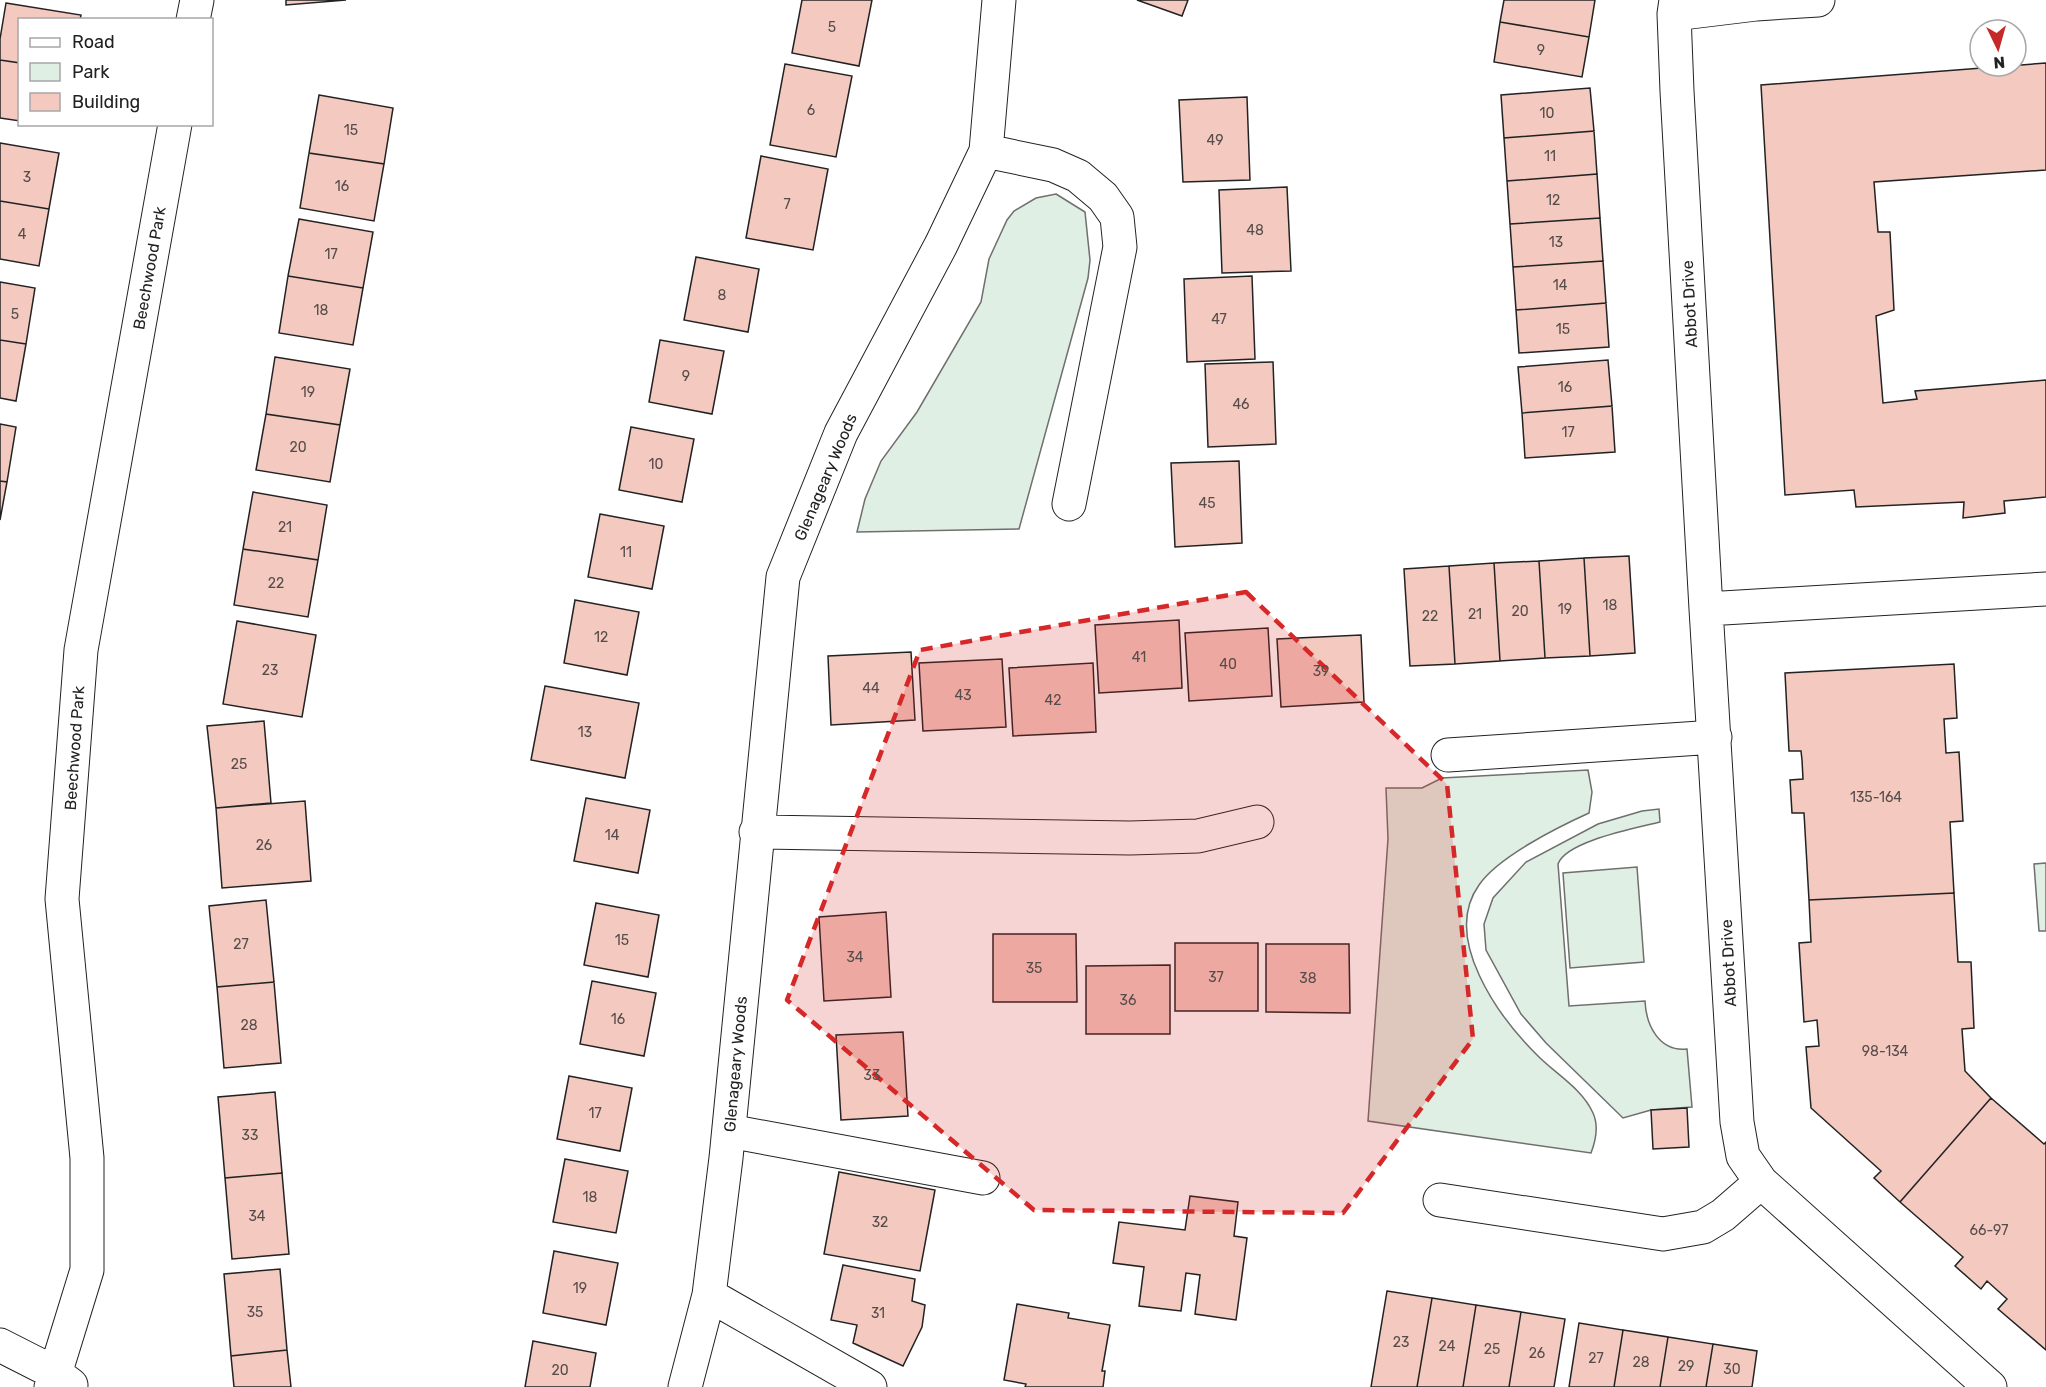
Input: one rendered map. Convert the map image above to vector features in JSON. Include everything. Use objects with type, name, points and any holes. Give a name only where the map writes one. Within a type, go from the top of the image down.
[{"type":"street","points":[[193,18],[197,0]]},
{"type":"street","name":"Glenageary Woods","points":[[685,1387],[708,1295],[729,1131],[756,832],[783,577],[841,433],[941,245],[986,151],[999,0]]},
{"type":"street","points":[[1675,7],[1818,0]]},
{"type":"street","name":"Abbot Drive","points":[[1675,7],[1706,609],[1737,1122],[1743,1156],[1761,1182],[1990,1387]]},
{"type":"street","name":"Beechwood Park","points":[[60,1382],[87,1270],[87,1158],[62,899],[81,650],[175,126]]},
{"type":"street","points":[[986,151],[1053,165],[1078,176],[1103,197],[1117,217],[1120,247],[1069,504]]},
{"type":"street","points":[[1706,609],[2046,589]]},
{"type":"street","points":[[1448,756],[1715,737]]},
{"type":"street","points":[[756,832],[1130,838],[1198,836],[1257,822]]},
{"type":"street","points":[[729,1131],[983,1178]]},
{"type":"street","points":[[1440,1200],[1663,1234],[1703,1227],[1723,1215],[1761,1182]]},
{"type":"street","points":[[708,1295],[870,1387]]},
{"type":"street","points":[[0,1345],[60,1382]]},
{"type":"highlighted area","points":[[1246,592],[1447,784],[1473,1039],[1343,1213],[1034,1210],[787,1000],[920,650]]},
{"type":"green space","points":[[1056,194],[1085,212],[1090,260],[1088,278],[1019,529],[857,532],[865,499],[881,461],[917,412],[981,302],[989,259],[1007,220],[1014,211],[1036,198]]},
{"type":"green space","points":[[1588,770],[1592,792],[1589,813],[1530,844],[1488,874],[1479,885],[1469,906],[1467,929],[1471,952],[1479,976],[1506,1019],[1543,1061],[1575,1088],[1593,1113],[1596,1128],[1591,1153],[1368,1121],[1388,839],[1386,788],[1422,788],[1442,778]]},
{"type":"green space","points":[[1659,809],[1660,822],[1588,842],[1564,856],[1558,864],[1569,1006],[1645,1001],[1648,1019],[1656,1035],[1669,1046],[1687,1049],[1692,1107],[1651,1110],[1623,1118],[1546,1043],[1521,1014],[1486,950],[1484,924],[1493,898],[1526,862],[1598,824],[1642,811]]},
{"type":"green space","points":[[2046,863],[2046,931],[2039,931],[2034,864]]},
{"type":"green space","points":[[1637,867],[1644,962],[1570,968],[1563,873]]},
{"type":"building","points":[[286,0],[346,0],[286,5]]},
{"type":"building","points":[[802,0],[872,0],[859,66],[792,53]]},
{"type":"building","points":[[1137,0],[1188,0],[1182,16]]},
{"type":"building","points":[[1504,0],[1595,0],[1589,37],[1500,22]]},
{"type":"building","points":[[6,3],[81,15],[80,18],[18,18],[18,63],[0,60],[0,39]]},
{"type":"building","points":[[1500,22],[1589,37],[1582,77],[1494,62]]},
{"type":"building","points":[[0,60],[18,63],[18,121],[0,118]]},
{"type":"building","points":[[2046,63],[2046,170],[1874,182],[1878,232],[1890,232],[1894,310],[1876,316],[1883,403],[1917,399],[1915,391],[2046,380],[2046,497],[2004,501],[2005,513],[1963,518],[1964,502],[1856,507],[1854,490],[1785,495],[1761,85],[1968,69],[1968,78],[2028,78],[2028,64]]},
{"type":"building","points":[[785,64],[852,76],[836,157],[770,145]]},
{"type":"building","points":[[1590,88],[1594,131],[1504,138],[1501,95]]},
{"type":"building","points":[[319,95],[393,108],[384,164],[309,153]]},
{"type":"building","points":[[1247,97],[1250,180],[1183,182],[1179,100]]},
{"type":"building","points":[[1594,131],[1597,174],[1507,181],[1504,138]]},
{"type":"building","points":[[0,143],[59,153],[49,209],[0,201]]},
{"type":"building","points":[[309,153],[384,164],[374,221],[300,208]]},
{"type":"building","points":[[761,156],[828,169],[813,250],[746,238]]},
{"type":"building","points":[[1597,174],[1600,218],[1510,224],[1507,181]]},
{"type":"building","points":[[1287,187],[1291,271],[1222,273],[1219,190]]},
{"type":"building","points":[[0,201],[49,209],[39,266],[0,259]]},
{"type":"building","points":[[1600,218],[1603,261],[1513,267],[1510,224]]},
{"type":"building","points":[[299,219],[373,232],[363,288],[288,276]]},
{"type":"building","points":[[696,257],[759,269],[748,332],[684,320]]},
{"type":"building","points":[[1603,261],[1606,303],[1516,310],[1513,267]]},
{"type":"building","points":[[288,276],[363,288],[353,345],[279,333]]},
{"type":"building","points":[[1252,276],[1255,359],[1187,362],[1184,279]]},
{"type":"building","points":[[0,282],[35,288],[26,344],[0,340]]},
{"type":"building","points":[[1606,303],[1609,347],[1519,353],[1516,310]]},
{"type":"building","points":[[0,340],[26,344],[16,401],[0,398]]},
{"type":"building","points":[[660,340],[724,351],[712,414],[649,402]]},
{"type":"building","points":[[275,357],[350,369],[340,425],[266,414]]},
{"type":"building","points":[[1608,360],[1612,406],[1522,413],[1518,367]]},
{"type":"building","points":[[1273,362],[1276,444],[1208,447],[1205,364]]},
{"type":"building","points":[[1612,406],[1615,452],[1525,458],[1522,413]]},
{"type":"building","points":[[266,414],[340,425],[330,482],[256,470]]},
{"type":"building","points":[[0,424],[16,427],[7,482],[0,481]]},
{"type":"building","points":[[631,427],[694,439],[682,502],[619,490]]},
{"type":"building","points":[[1239,461],[1242,543],[1175,547],[1171,463]]},
{"type":"building","points":[[0,481],[7,482],[0,520]]},
{"type":"building","points":[[253,492],[327,505],[318,560],[243,549]]},
{"type":"building","points":[[600,514],[664,526],[652,589],[588,577]]},
{"type":"building","points":[[243,549],[318,560],[308,617],[234,605]]},
{"type":"building","points":[[1629,556],[1635,653],[1590,656],[1584,558]]},
{"type":"building","points":[[1584,558],[1590,656],[1545,658],[1539,561]]},
{"type":"building","points":[[1539,561],[1545,658],[1500,661],[1494,563]]},
{"type":"building","points":[[1494,563],[1500,661],[1455,664],[1449,566]]},
{"type":"building","points":[[1449,566],[1455,664],[1410,666],[1404,569]]},
{"type":"building","points":[[575,600],[639,612],[627,675],[564,663]]},
{"type":"building","points":[[1179,620],[1182,688],[1099,693],[1095,625]]},
{"type":"building","points":[[237,621],[316,635],[302,717],[223,704]]},
{"type":"building","points":[[1268,628],[1272,696],[1189,701],[1185,633]]},
{"type":"building","points":[[1361,635],[1364,702],[1281,707],[1277,639]]},
{"type":"building","points":[[911,652],[915,720],[831,725],[828,656]]},
{"type":"building","points":[[1002,659],[1006,727],[923,731],[919,663]]},
{"type":"building","points":[[1093,663],[1096,732],[1013,736],[1009,668]]},
{"type":"building","points":[[1954,664],[1957,718],[1944,719],[1946,753],[1959,752],[1963,821],[1950,822],[1954,893],[1809,900],[1804,813],[1792,813],[1790,780],[1803,779],[1802,760],[1801,751],[1789,751],[1785,673]]},
{"type":"building","points":[[545,686],[639,703],[625,778],[531,760]]},
{"type":"building","points":[[264,721],[271,803],[216,808],[207,726]]},
{"type":"building","points":[[586,798],[650,810],[638,873],[574,861]]},
{"type":"building","points":[[305,801],[311,881],[222,888],[216,808]]},
{"type":"building","points":[[1954,893],[1958,962],[1971,962],[1974,1028],[1962,1029],[1965,1071],[1991,1098],[1900,1202],[1874,1178],[1881,1171],[1811,1108],[1806,1047],[1819,1046],[1817,1020],[1804,1022],[1799,943],[1811,942],[1809,900]]},
{"type":"building","points":[[266,900],[274,982],[217,987],[209,906]]},
{"type":"building","points":[[596,903],[659,915],[648,977],[584,965]]},
{"type":"building","points":[[886,912],[891,997],[824,1001],[819,917]]},
{"type":"building","points":[[993,934],[1076,934],[1077,1002],[993,1002]]},
{"type":"building","points":[[1175,943],[1258,943],[1258,1011],[1175,1011]]},
{"type":"building","points":[[1266,944],[1349,944],[1350,1013],[1266,1012]]},
{"type":"building","points":[[1170,965],[1170,1034],[1086,1034],[1086,966]]},
{"type":"building","points":[[592,981],[656,993],[644,1056],[580,1044]]},
{"type":"building","points":[[274,982],[281,1063],[224,1068],[217,987]]},
{"type":"building","points":[[903,1032],[908,1116],[841,1120],[836,1035]]},
{"type":"building","points":[[569,1076],[632,1088],[620,1151],[557,1139]]},
{"type":"building","points":[[275,1092],[282,1173],[225,1178],[218,1097]]},
{"type":"building","points":[[1991,1098],[2044,1144],[2046,1142],[2046,1350],[1998,1309],[2007,1299],[1987,1281],[1981,1289],[1955,1266],[1963,1257],[1900,1202]]},
{"type":"building","points":[[1687,1108],[1689,1147],[1653,1149],[1651,1110]]},
{"type":"building","points":[[565,1159],[628,1171],[616,1233],[553,1222]]},
{"type":"building","points":[[839,1172],[935,1190],[920,1271],[824,1254]]},
{"type":"building","points":[[282,1173],[289,1254],[232,1259],[225,1178]]},
{"type":"building","points":[[1190,1196],[1238,1202],[1234,1236],[1247,1238],[1236,1320],[1195,1314],[1200,1275],[1186,1273],[1181,1311],[1139,1306],[1144,1267],[1113,1263],[1119,1222],[1185,1230]]},
{"type":"building","points":[[554,1251],[618,1263],[606,1325],[543,1313]]},
{"type":"building","points":[[843,1265],[915,1279],[912,1301],[925,1305],[922,1327],[903,1366],[853,1343],[857,1325],[831,1320]]},
{"type":"building","points":[[280,1269],[287,1350],[231,1356],[224,1274]]},
{"type":"building","points":[[1387,1291],[1432,1298],[1417,1387],[1371,1387]]},
{"type":"building","points":[[1432,1298],[1476,1305],[1463,1387],[1417,1387]]},
{"type":"building","points":[[1017,1304],[1069,1313],[1068,1318],[1110,1325],[1102,1371],[1105,1371],[1103,1387],[1025,1387],[1026,1384],[1004,1380]]},
{"type":"building","points":[[1476,1305],[1521,1312],[1509,1387],[1463,1387]]},
{"type":"building","points":[[1521,1312],[1565,1319],[1554,1387],[1509,1387]]},
{"type":"building","points":[[1579,1323],[1623,1330],[1614,1387],[1569,1387]]},
{"type":"building","points":[[1623,1330],[1668,1337],[1660,1387],[1614,1387]]},
{"type":"building","points":[[1668,1337],[1713,1344],[1706,1387],[1660,1387]]},
{"type":"building","points":[[533,1341],[596,1353],[590,1387],[525,1387]]},
{"type":"building","points":[[1713,1344],[1757,1351],[1752,1387],[1706,1387]]},
{"type":"building","points":[[287,1350],[291,1387],[234,1387],[231,1356]]}]
